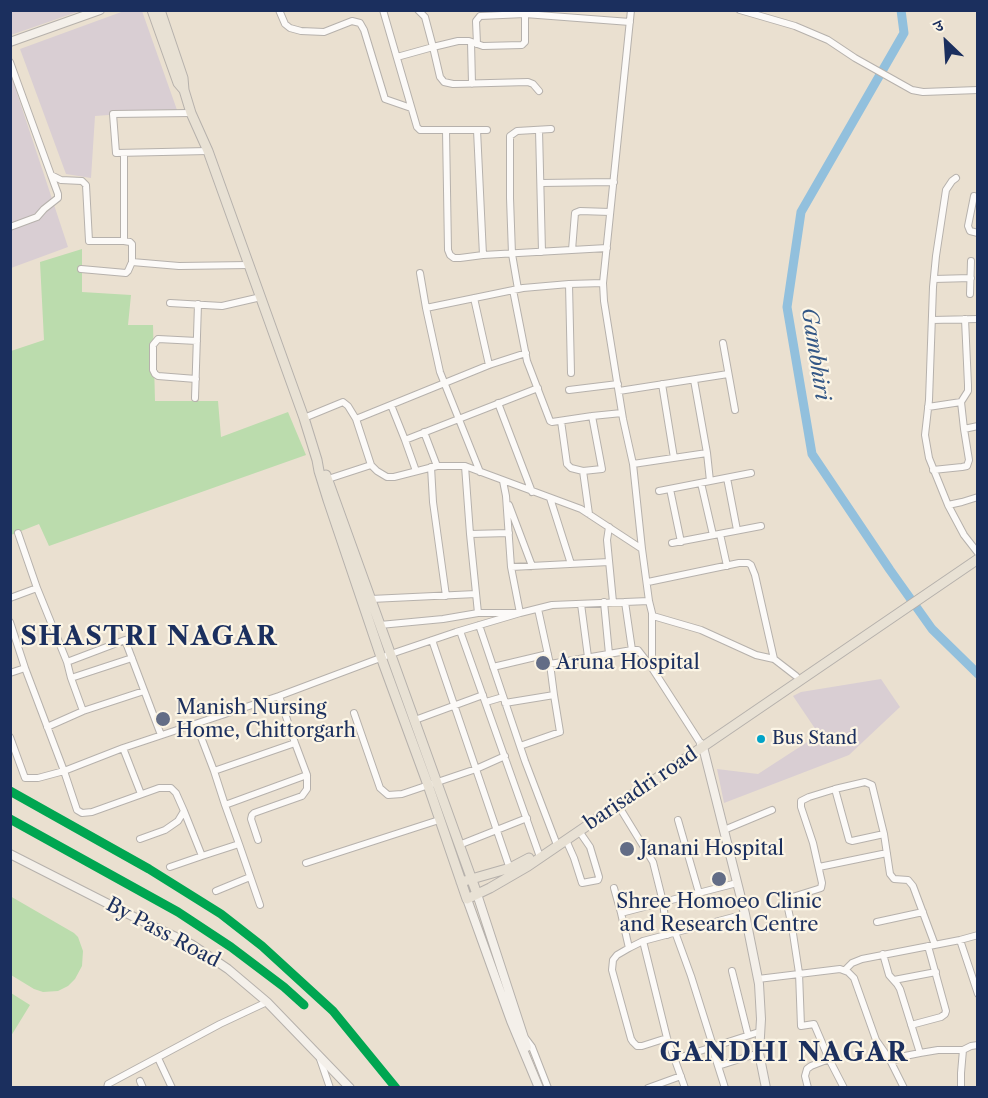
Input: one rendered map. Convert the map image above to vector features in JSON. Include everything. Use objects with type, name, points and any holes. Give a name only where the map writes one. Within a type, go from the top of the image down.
[{"type":"main road","points":[[152,10],[177,81],[184,90]]},
{"type":"main road","points":[[160,10],[183,78],[191,113],[208,151],[317,460],[415,720],[433,784],[439,820],[467,899]]},
{"type":"main road","points":[[325,480],[381,657],[477,894]]},
{"type":"main road","points":[[808,671],[978,553]]},
{"type":"main road","points":[[808,671],[978,559]]},
{"type":"main road","name":"barisadri road","points":[[702,745],[796,676],[808,671]]},
{"type":"main road","name":"barisadri road","points":[[559,842],[579,831],[808,671]]},
{"type":"main road","name":"barisadri road","points":[[467,899],[620,802]]},
{"type":"main road","name":"barisadri road","points":[[511,872],[522,862],[539,855]]},
{"type":"main road","points":[[461,882],[511,872]]},
{"type":"street","points":[[10,42],[100,10]]},
{"type":"street","points":[[279,10],[285,24],[301,31],[324,32],[352,21],[360,23],[385,99],[411,108]]},
{"type":"street","points":[[383,10],[419,129],[487,130]]},
{"type":"street","points":[[418,10],[425,17],[442,80],[453,84],[528,82],[539,91]]},
{"type":"street","points":[[631,10],[603,283],[622,413],[633,464],[652,616],[652,668]]},
{"type":"street","points":[[740,10],[795,26],[828,40],[908,88],[923,92],[978,90]]},
{"type":"street","points":[[397,57],[458,41],[519,46],[525,42],[525,14]]},
{"type":"street","points":[[472,84],[476,21],[480,15],[525,14],[630,22]]},
{"type":"street","points":[[10,62],[58,194],[58,198],[37,217],[10,227]]},
{"type":"street","points":[[191,113],[113,114],[116,153],[208,151]]},
{"type":"street","points":[[551,129],[516,131],[510,136],[513,254],[516,289],[528,362],[551,422],[622,413]]},
{"type":"street","points":[[447,130],[449,252],[454,258],[607,248]]},
{"type":"street","points":[[477,130],[483,255]]},
{"type":"street","points":[[539,130],[542,252]]},
{"type":"street","points":[[124,153],[124,241]]},
{"type":"street","points":[[51,175],[61,180],[86,183],[89,241],[124,241],[132,244],[132,262],[126,273],[81,269]]},
{"type":"street","points":[[956,178],[946,190],[943,204],[934,279],[925,435],[928,458],[948,505],[964,535],[978,553]]},
{"type":"street","points":[[541,183],[614,182]]},
{"type":"street","points":[[974,196],[968,226],[970,231],[978,233]]},
{"type":"street","points":[[572,250],[575,213],[580,211],[610,212]]},
{"type":"street","points":[[970,294],[971,261]]},
{"type":"street","points":[[132,262],[178,266],[249,265]]},
{"type":"street","points":[[420,273],[440,372],[480,472]]},
{"type":"street","points":[[934,279],[971,278]]},
{"type":"street","points":[[426,308],[516,289],[603,283]]},
{"type":"street","points":[[569,284],[571,374]]},
{"type":"street","points":[[170,303],[222,306],[261,297]]},
{"type":"street","points":[[474,298],[489,365]]},
{"type":"street","points":[[195,398],[198,304]]},
{"type":"street","points":[[933,470],[967,466],[969,460],[961,402],[968,391],[965,319]]},
{"type":"street","points":[[932,320],[978,319]]},
{"type":"street","points":[[196,379],[155,375],[153,345],[158,339],[197,341]]},
{"type":"street","points":[[723,343],[735,410]]},
{"type":"street","points":[[356,419],[489,365],[526,353]]},
{"type":"street","points":[[568,390],[662,384],[728,374]]},
{"type":"street","points":[[694,380],[710,481]]},
{"type":"street","points":[[662,384],[674,458]]},
{"type":"street","points":[[405,440],[538,388]]},
{"type":"street","points":[[968,391],[978,389]]},
{"type":"street","points":[[304,418],[343,402],[356,419],[372,465],[387,477],[434,466],[465,466],[582,509],[642,549]]},
{"type":"street","points":[[928,407],[961,402]]},
{"type":"street","points":[[498,403],[532,492]]},
{"type":"street","points":[[391,405],[416,471]]},
{"type":"street","points":[[561,421],[567,464],[570,468],[584,471],[602,470],[592,416]]},
{"type":"street","points":[[964,429],[978,426]]},
{"type":"street","points":[[424,432],[434,466],[433,502],[446,596]]},
{"type":"street","points":[[633,464],[707,453]]},
{"type":"street","points":[[325,480],[372,465]]},
{"type":"street","points":[[465,466],[478,613]]},
{"type":"street","points":[[584,471],[589,514]]},
{"type":"street","points":[[659,491],[751,473]]},
{"type":"street","points":[[727,478],[737,531]]},
{"type":"street","points":[[503,481],[511,567],[520,613]]},
{"type":"street","points":[[701,483],[727,566]]},
{"type":"street","points":[[670,489],[681,542]]},
{"type":"street","points":[[506,496],[532,566]]},
{"type":"street","points":[[948,505],[978,497]]},
{"type":"street","points":[[550,498],[571,564]]},
{"type":"street","points":[[672,543],[761,526]]},
{"type":"street","points":[[609,527],[607,540],[613,602]]},
{"type":"street","points":[[18,533],[83,711]]},
{"type":"street","points":[[470,534],[509,533]]},
{"type":"street","points":[[511,567],[609,562]]},
{"type":"street","points":[[648,582],[744,563],[751,565],[774,659]]},
{"type":"street","points":[[10,598],[37,588]]},
{"type":"street","points":[[371,599],[476,594]]},
{"type":"street","points":[[604,602],[609,654]]},
{"type":"street","points":[[625,602],[632,650]]},
{"type":"street","points":[[10,737],[25,778],[38,778],[279,696],[381,657],[520,613],[552,605],[649,602]]},
{"type":"street","points":[[581,604],[588,657]]},
{"type":"street","points":[[520,746],[560,732],[550,664],[538,609]]},
{"type":"street","points":[[380,625],[478,613],[520,613]]},
{"type":"street","points":[[652,616],[695,628],[756,655],[774,659],[796,676]]},
{"type":"street","points":[[10,622],[77,810],[82,813],[92,812],[159,788],[171,788],[179,799],[202,856]]},
{"type":"street","points":[[478,626],[520,746],[559,842],[574,858],[582,883],[598,880],[590,848],[579,831]]},
{"type":"street","points":[[460,631],[539,855]]},
{"type":"street","points":[[67,662],[125,640],[161,735]]},
{"type":"street","points":[[432,640],[511,872]]},
{"type":"street","points":[[550,664],[638,650],[702,745],[746,914],[758,979],[759,1053],[766,1088]]},
{"type":"street","points":[[493,667],[548,654]]},
{"type":"street","points":[[71,678],[132,657]]},
{"type":"street","points":[[10,673],[25,668]]},
{"type":"street","points":[[47,727],[83,711],[144,691]]},
{"type":"street","points":[[415,720],[455,706],[485,699],[504,700],[554,695]]},
{"type":"street","points":[[258,840],[250,819],[252,815],[302,796],[307,789],[308,775],[279,696]]},
{"type":"street","points":[[354,713],[380,788],[392,796],[402,795],[476,769],[505,756]]},
{"type":"street","points":[[196,724],[260,905]]},
{"type":"street","points":[[214,771],[295,743]]},
{"type":"street","points":[[123,748],[141,794]]},
{"type":"street","points":[[225,805],[308,775]]},
{"type":"street","points":[[844,1088],[814,1024],[801,1026],[800,973],[786,899],[821,888],[822,883],[801,804],[804,799],[865,782],[872,785],[892,877],[911,882],[922,912],[946,1006],[945,1014],[941,1017],[911,1025]]},
{"type":"street","points":[[835,789],[849,840],[852,842],[884,834]]},
{"type":"street","points":[[620,802],[653,862],[663,902],[667,935]]},
{"type":"street","points":[[724,830],[772,810]]},
{"type":"street","points":[[140,839],[165,830],[178,821],[184,811]]},
{"type":"street","points":[[459,845],[527,818]]},
{"type":"street","points":[[306,863],[439,820]]},
{"type":"street","points":[[678,820],[699,893]]},
{"type":"street","points":[[170,867],[238,844]]},
{"type":"street","points":[[819,867],[887,853]]},
{"type":"street","name":"By Pass Road","points":[[10,854],[191,944],[228,969],[267,1002],[350,1088]]},
{"type":"street","points":[[216,891],[250,877]]},
{"type":"street","points":[[621,913],[737,883]]},
{"type":"street","points":[[614,888],[629,948]]},
{"type":"street","points":[[477,894],[511,1021],[535,1076]]},
{"type":"street","points":[[467,899],[524,1037],[537,1088]]},
{"type":"street","points":[[877,922],[922,912]]},
{"type":"street","points":[[667,1038],[642,1046],[635,1044],[631,1039],[612,969],[613,960],[617,955],[643,941],[746,914]]},
{"type":"street","points":[[675,932],[691,976],[725,1088]]},
{"type":"street","points":[[845,970],[856,961],[978,935]]},
{"type":"street","points":[[960,940],[978,994]]},
{"type":"street","points":[[643,941],[667,1038],[685,1088]]},
{"type":"street","points":[[883,954],[889,975],[900,989],[920,1053]]},
{"type":"street","points":[[758,979],[845,970],[854,978],[876,1040],[891,1062],[904,1088]]},
{"type":"street","points":[[732,971],[748,1035]]},
{"type":"street","points":[[894,980],[936,972]]},
{"type":"street","points":[[107,1088],[108,1084],[220,1024],[267,1002]]},
{"type":"street","points":[[675,1059],[759,1032]]},
{"type":"street","points":[[524,1037],[532,1047],[548,1088]]},
{"type":"street","points":[[891,1062],[920,1053],[963,1050],[978,1045]]},
{"type":"street","points":[[523,1049],[525,1062],[537,1088]]},
{"type":"street","points":[[961,1088],[963,1050]]},
{"type":"street","points":[[718,1065],[759,1053]]},
{"type":"street","points":[[319,1055],[330,1088]]},
{"type":"street","points":[[158,1058],[172,1088]]},
{"type":"street","points":[[808,1088],[805,1076],[807,1069],[829,1059]]},
{"type":"street","points":[[648,1088],[681,1076]]},
{"type":"street","points":[[140,1081],[143,1088]]},
{"type":"shaded area","points":[[11,10],[80,10],[80,11],[11,35]]},
{"type":"shaded area","points":[[124,11],[142,11],[177,110],[95,116],[91,178],[66,174],[20,49]]},
{"type":"shaded area","points":[[10,72],[68,247],[11,268],[10,268]]},
{"type":"shaded area","points":[[881,679],[900,707],[849,755],[724,803],[717,769],[758,774],[815,737],[816,730],[793,696],[801,692]]},
{"type":"green space","points":[[82,249],[82,292],[131,295],[128,325],[153,325],[155,401],[218,401],[221,437],[288,412],[306,455],[49,546],[39,524],[11,535],[11,351],[44,340],[40,262]]},
{"type":"green space","points":[[10,896],[78,937],[83,951],[82,966],[68,986],[58,991],[43,992],[11,975]]},
{"type":"green space","points":[[11,993],[30,1005],[11,1036]]},
{"type":"waterway","name":"Gambhiri","points":[[901,10],[904,33],[801,212],[787,307],[812,454],[932,629],[978,674]]},
{"type":"transit line","points":[[10,791],[149,869],[221,914],[262,946],[333,1011],[396,1088]]},
{"type":"transit line","points":[[10,819],[178,912],[231,947],[304,1005]]},
{"type":"place","name":"Aruna Hospital","points":[[543,663]]},
{"type":"place","name":"Manish Nursing Home, Chittorgarh","points":[[163,719]]},
{"type":"place","name":"Bus Stand","points":[[761,739]]},
{"type":"place","name":"Janani Hospital","points":[[627,849]]},
{"type":"place","name":"Shree Homoeo Clinic and Research Centre","points":[[719,879]]},
{"type":"district","name":"SHASTRI NAGAR","points":[[149,637]]},
{"type":"district","name":"GANDHI NAGAR","points":[[784,1053]]}]
